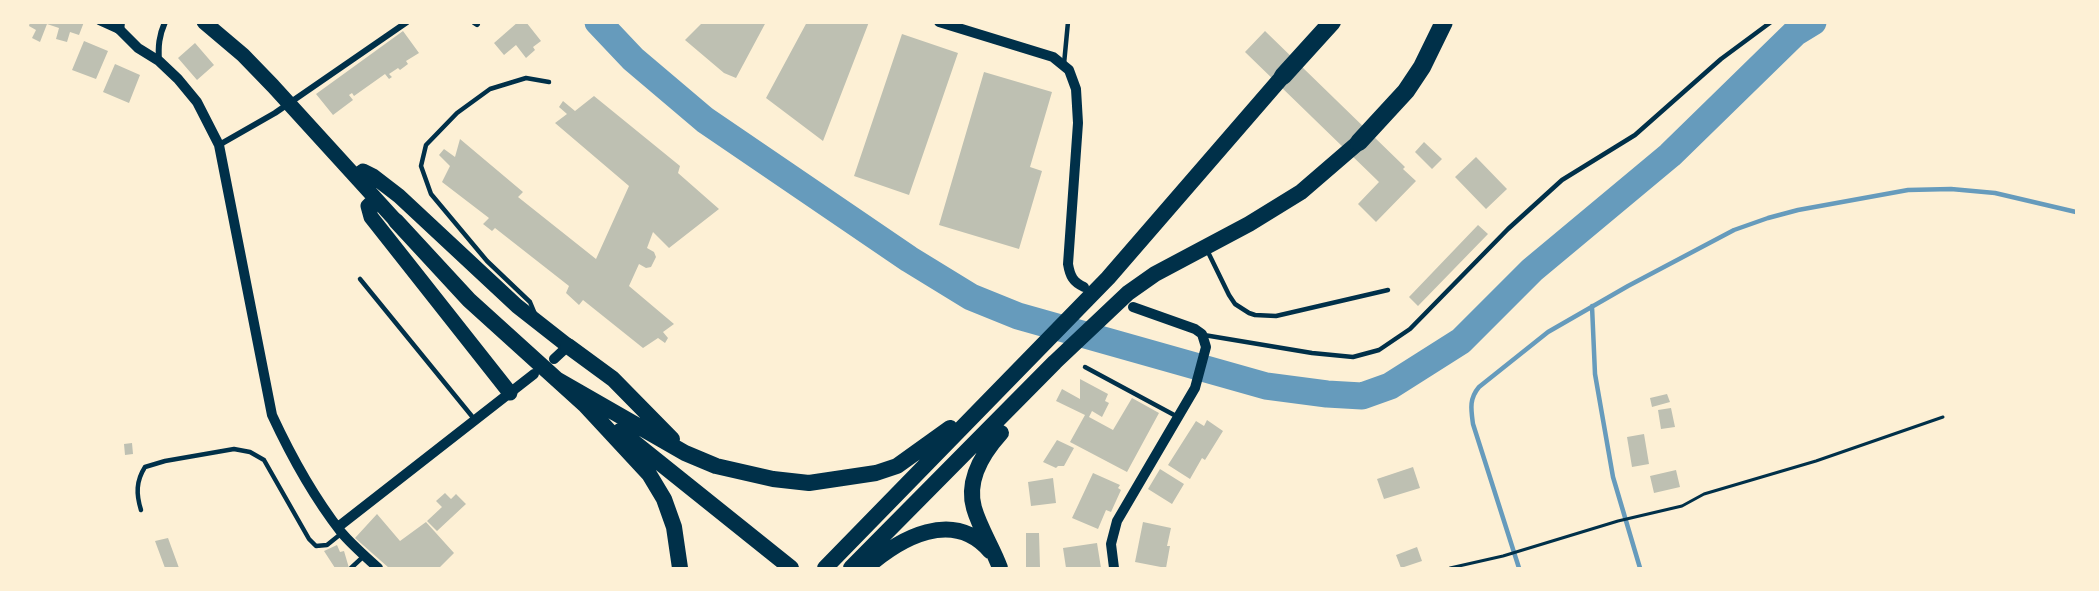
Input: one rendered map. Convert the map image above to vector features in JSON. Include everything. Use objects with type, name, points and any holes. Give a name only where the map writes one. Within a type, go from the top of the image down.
[{"type":"highway","points":[[825,568],[1108,278],[1283,75],[1332,22]]},
{"type":"highway","points":[[858,567],[1055,362],[1131,300],[1155,274],[1249,224],[1300,192],[1359,142],[1406,91],[1422,67],[1444,22]]},
{"type":"highway","points":[[396,221],[534,367],[685,453],[725,468],[773,479],[809,483],[876,473],[905,461],[992,397]]},
{"type":"highway","points":[[568,346],[613,379],[685,453]]},
{"type":"highway","points":[[556,379],[585,405],[791,568]]},
{"type":"highway","points":[[998,564],[974,508],[973,480],[986,449],[1011,422],[1033,386]]},
{"type":"highway","points":[[585,405],[649,474],[664,499],[674,527],[680,568]]},
{"type":"highway","points":[[858,567],[879,557],[913,535],[939,530],[963,531],[974,536],[998,564]]},
{"type":"main road","points":[[204,22],[243,55],[273,86],[396,221]]},
{"type":"main road","points":[[356,176],[363,171],[399,196],[517,306],[568,346]]},
{"type":"main road","points":[[375,199],[368,206],[371,217],[510,393]]},
{"type":"street","points":[[99,22],[121,27]]},
{"type":"street","points":[[112,22],[121,27],[138,48],[159,61],[178,79],[197,102],[219,145],[272,415],[300,472],[340,530],[378,568]]},
{"type":"street","points":[[159,61],[160,34],[165,22]]},
{"type":"street","points":[[219,145],[275,113],[407,22]]},
{"type":"street","points":[[939,22],[1053,57],[1070,70],[1078,111],[1068,264],[1074,281],[1084,287]]},
{"type":"street","points":[[1113,568],[1111,544],[1117,521],[1195,388],[1206,354],[1202,334],[1131,300]]},
{"type":"street","points":[[554,359],[568,346]]},
{"type":"street","points":[[340,530],[510,393],[534,367]]},
{"type":"lane","points":[[1064,64],[1068,22]]},
{"type":"lane","points":[[1202,334],[1312,353],[1353,357],[1379,350],[1410,329],[1508,229],[1562,180],[1635,135],[1721,59],[1771,22]]},
{"type":"lane","points":[[540,324],[530,302],[487,261],[431,194],[421,166],[426,145],[457,113],[490,88],[526,78],[549,82]]},
{"type":"lane","points":[[1206,247],[1229,295],[1235,304],[1249,314],[1276,316],[1388,290]]},
{"type":"lane","points":[[360,279],[476,420]]},
{"type":"lane","points":[[1085,367],[1179,418]]},
{"type":"lane","points":[[141,510],[136,495],[140,475],[145,467],[165,461],[234,449],[250,452],[264,460],[309,539],[316,546],[327,545],[340,530]]},
{"type":"lane","points":[[351,568],[365,555]]},
{"type":"path","points":[[1450,568],[1503,556],[1618,521],[1682,506],[1704,494],[1816,461],[1943,417]]},
{"type":"building","points":[[30,22],[84,22],[79,35],[70,32],[67,42],[56,39],[59,28],[47,24],[40,42],[32,38],[36,30],[29,26]]},
{"type":"building","points":[[518,22],[526,22],[541,41],[533,47],[535,50],[526,58],[516,45],[504,55],[494,43]]},
{"type":"building","points":[[703,22],[766,22],[736,78],[724,73],[685,40]]},
{"type":"building","points":[[807,22],[869,22],[823,141],[766,98]]},
{"type":"building","points":[[403,31],[419,53],[406,61],[408,64],[400,70],[398,68],[389,74],[392,77],[389,79],[385,74],[354,96],[352,93],[349,95],[353,100],[333,115],[316,94]]},
{"type":"building","points":[[1265,31],[1405,167],[1403,169],[1416,181],[1376,222],[1358,204],[1379,182],[1245,52]]},
{"type":"building","points":[[902,34],[958,53],[909,195],[854,176]]},
{"type":"building","points":[[84,41],[108,51],[96,79],[72,70]]},
{"type":"building","points":[[195,43],[214,65],[197,80],[178,58]]},
{"type":"building","points":[[115,64],[140,75],[129,103],[103,92]]},
{"type":"building","points":[[984,72],[1052,92],[1030,167],[1042,171],[1019,249],[939,225]]},
{"type":"building","points":[[594,96],[680,166],[678,173],[719,209],[669,248],[653,232],[647,248],[654,252],[656,257],[651,267],[646,268],[639,264],[629,286],[674,324],[663,332],[668,338],[665,343],[658,338],[643,348],[583,300],[579,305],[566,293],[569,286],[495,228],[492,231],[483,224],[489,218],[442,182],[450,166],[439,155],[444,149],[455,157],[460,139],[523,192],[518,197],[596,259],[629,186],[555,123],[567,114],[559,107],[563,101],[575,111]]},
{"type":"building","points":[[1424,142],[1442,159],[1432,169],[1415,152]]},
{"type":"building","points":[[1476,157],[1507,189],[1486,209],[1455,177]]},
{"type":"building","points":[[1478,225],[1488,234],[1418,306],[1409,297]]},
{"type":"building","points":[[1080,379],[1108,394],[1105,401],[1109,403],[1102,417],[1092,411],[1089,417],[1113,430],[1132,398],[1159,413],[1127,472],[1070,442],[1085,415],[1056,401],[1062,389],[1080,399]]},
{"type":"building","points":[[1667,394],[1670,402],[1652,407],[1650,398]]},
{"type":"building","points":[[1671,408],[1675,427],[1661,429],[1658,410]]},
{"type":"building","points":[[1207,420],[1223,431],[1205,460],[1202,458],[1190,479],[1168,465],[1196,421],[1204,426]]},
{"type":"building","points":[[1644,434],[1649,464],[1632,467],[1627,437]]},
{"type":"building","points":[[1057,440],[1074,448],[1064,466],[1056,468],[1043,462]]},
{"type":"building","points":[[132,443],[133,454],[125,455],[124,444]]},
{"type":"building","points":[[1413,467],[1420,488],[1384,499],[1377,479]]},
{"type":"building","points":[[1160,469],[1184,484],[1172,504],[1148,489]]},
{"type":"building","points":[[1676,470],[1680,487],[1654,493],[1650,476]]},
{"type":"building","points":[[1093,473],[1120,485],[1118,488],[1121,490],[1111,512],[1106,510],[1098,529],[1072,518]]},
{"type":"building","points":[[1053,478],[1056,503],[1031,506],[1028,482]]},
{"type":"building","points":[[445,493],[451,499],[456,494],[466,504],[437,531],[427,521],[442,507],[436,501]]},
{"type":"building","points":[[377,514],[400,541],[426,522],[454,553],[439,568],[389,568],[355,538]]},
{"type":"building","points":[[1143,522],[1171,528],[1166,568],[1135,562]]},
{"type":"building","points":[[1026,533],[1039,533],[1040,567],[1026,567]]},
{"type":"building","points":[[168,538],[179,568],[165,568],[155,541]]},
{"type":"building","points":[[1097,543],[1101,568],[1066,568],[1063,548]]},
{"type":"building","points":[[337,545],[340,552],[344,551],[349,568],[335,568],[324,551]]},
{"type":"building","points":[[1417,547],[1422,561],[1401,568],[1396,555]]},
{"type":"waterway","points":[[598,22],[633,59],[705,120],[909,259],[971,297],[1018,316],[1266,386],[1362,396],[1390,386],[1461,341],[1532,270],[1670,155],[1795,33],[1813,22]]},
{"type":"waterway","points":[[1519,568],[1473,424],[1472,404],[1479,387],[1548,332],[1628,286],[1734,230],[1798,210],[1908,190],[1951,189],[1995,193],[2076,212]]},
{"type":"waterway","points":[[1592,306],[1595,374],[1613,477],[1640,568]]}]
